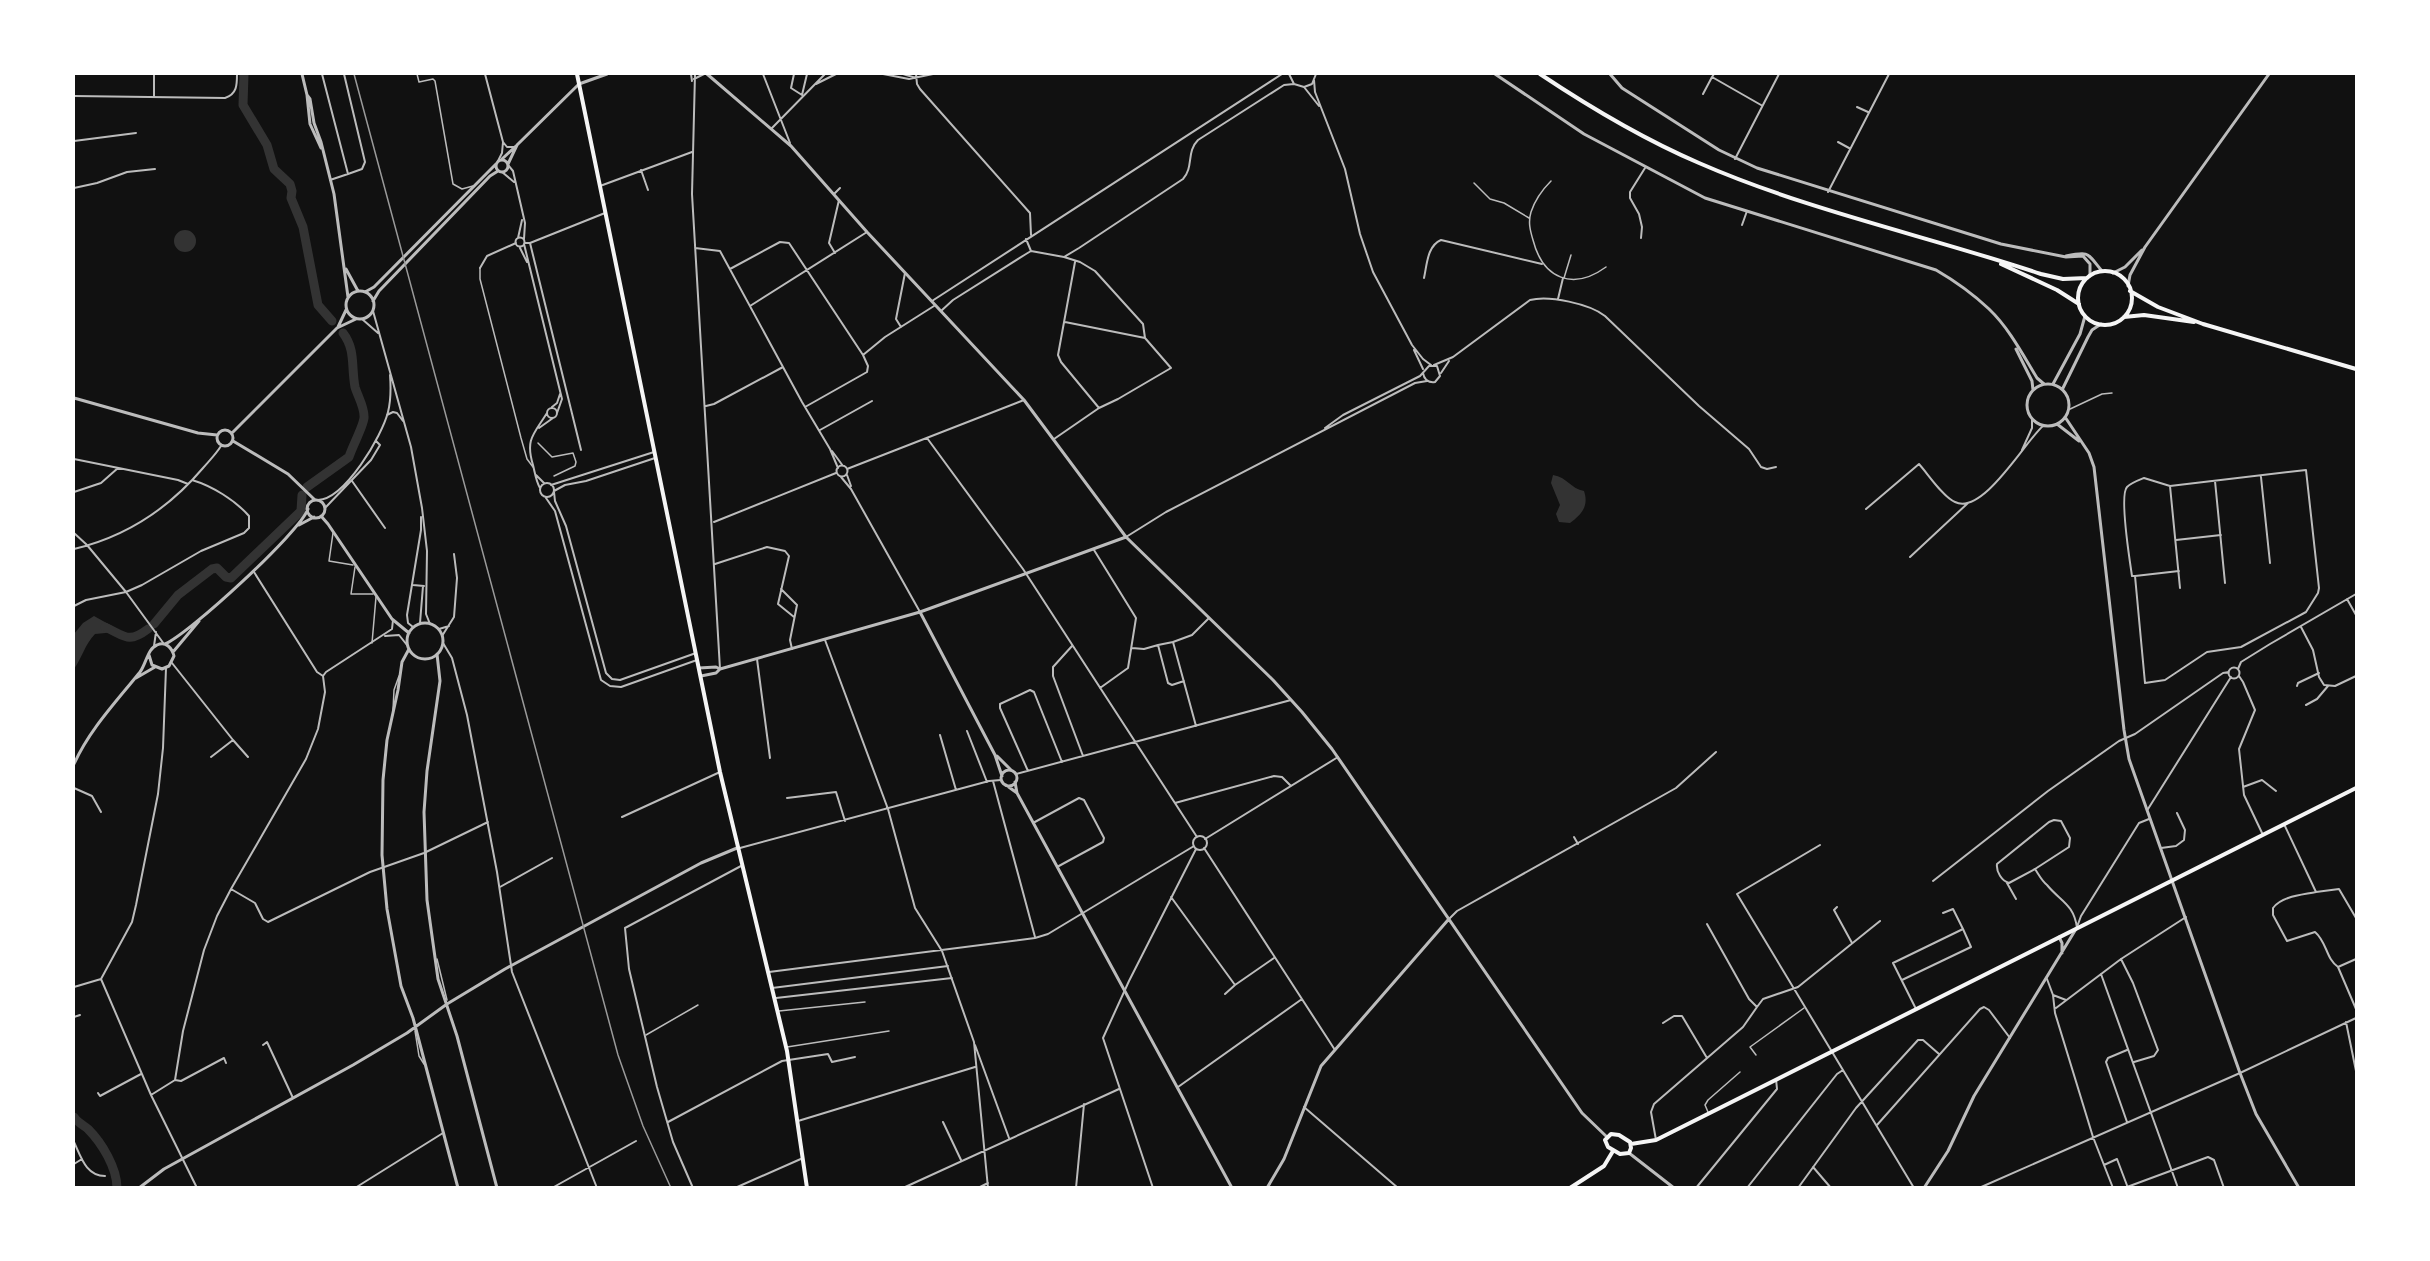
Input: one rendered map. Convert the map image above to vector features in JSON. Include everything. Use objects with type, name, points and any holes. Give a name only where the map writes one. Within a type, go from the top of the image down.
[{"type":"main road","points":[[577,74],[720,772],[786,1047],[807,1188]]},
{"type":"main road","points":[[1540,74],[1611,119],[1697,163],[1777,193],[2063,279],[2088,277],[2102,271],[2113,273],[2124,280],[2130,291],[2130,305],[2123,317]]},
{"type":"main road","points":[[1987,257],[2049,286],[2079,304]]},
{"type":"main road","points":[[2088,277],[2079,290],[2079,304],[2085,316],[2102,324],[2111,324],[2123,317],[2144,315],[2203,324]]},
{"type":"main road","points":[[2130,291],[2158,307],[2203,324],[2356,369]]},
{"type":"main road","points":[[1631,1144],[1656,1140],[2356,788]]},
{"type":"main road","points":[[1615,1134],[1628,1139],[1631,1144],[1629,1153],[1623,1155],[1613,1151],[1605,1144],[1606,1137],[1615,1134]]},
{"type":"main road","points":[[1570,1188],[1604,1166],[1613,1151]]},
{"type":"street","points":[[154,74],[154,96]]},
{"type":"street","points":[[74,96],[228,97],[236,89],[237,74]]},
{"type":"street","points":[[232,433],[337,328],[346,310],[348,297],[339,220],[302,74]]},
{"type":"street","points":[[322,74],[348,174]]},
{"type":"street","points":[[330,180],[362,169],[365,162],[344,74]]},
{"type":"street","points":[[417,74],[418,82],[433,79],[435,81],[453,184],[462,189],[474,185]]},
{"type":"street","points":[[485,74],[503,142],[499,161],[500,172],[514,182]]},
{"type":"street","points":[[348,297],[358,291],[365,292],[374,286],[579,84],[607,74]]},
{"type":"street","points":[[693,74],[693,83]]},
{"type":"street","points":[[693,74],[692,152],[695,248],[720,669]]},
{"type":"street","points":[[694,79],[705,74],[791,146],[867,232],[1024,400],[1126,537],[1291,700],[1338,757],[1582,1113],[1606,1137]]},
{"type":"street","points":[[763,74],[791,146]]},
{"type":"street","points":[[794,74],[791,88],[802,95]]},
{"type":"street","points":[[802,95],[807,74]]},
{"type":"street","points":[[771,129],[825,74]]},
{"type":"street","points":[[816,84],[836,74]]},
{"type":"street","points":[[883,74],[909,79],[916,76]]},
{"type":"street","points":[[903,74],[916,76],[933,74]]},
{"type":"street","points":[[932,302],[1282,74]]},
{"type":"street","points":[[1289,74],[1294,84]]},
{"type":"street","points":[[1316,74],[1315,92],[1346,169],[1360,234],[1373,272],[1412,345],[1426,381]]},
{"type":"street","points":[[1495,74],[1584,134],[1705,198],[1936,270],[1960,284],[1990,309],[2037,378],[2044,384]]},
{"type":"street","points":[[1610,74],[1622,88],[1735,159],[1828,192],[1979,238],[2059,256],[2086,258],[2090,264],[2088,277]]},
{"type":"street","points":[[1735,159],[1779,74]]},
{"type":"street","points":[[1828,192],[1889,74]]},
{"type":"street","points":[[2128,286],[2130,275],[2145,247],[2269,74]]},
{"type":"street","points":[[1703,94],[1713,75],[1762,105]]},
{"type":"street","points":[[916,76],[920,89],[1030,213],[1031,236]]},
{"type":"street","points":[[1304,87],[1314,80]]},
{"type":"street","points":[[1064,257],[1183,179],[1188,173],[1191,148],[1198,140],[1284,85],[1294,84],[1304,87],[1322,111]]},
{"type":"street","points":[[1857,106],[1869,112]]},
{"type":"street","points":[[74,141],[136,133]]},
{"type":"street","points":[[503,142],[507,147],[515,146]]},
{"type":"street","points":[[1838,142],[1850,149]]},
{"type":"street","points":[[430,624],[426,615],[424,524],[415,468],[405,424],[379,335],[373,302],[379,291],[493,174],[507,170],[515,146]]},
{"type":"street","points":[[600,186],[692,152]]},
{"type":"street","points":[[499,161],[508,164],[513,171],[525,223],[524,242],[529,267],[562,399],[553,418],[536,429]]},
{"type":"street","points":[[1641,238],[1639,214],[1630,198],[1633,186],[1645,168]]},
{"type":"street","points":[[74,188],[127,172],[155,169]]},
{"type":"street","points":[[641,170],[648,190]]},
{"type":"street","points":[[1542,264],[1529,226],[1531,212],[1542,190],[1551,180]]},
{"type":"street","points":[[1474,183],[1490,199],[1504,203],[1530,219]]},
{"type":"street","points":[[834,194],[840,188]]},
{"type":"street","points":[[835,253],[829,243],[838,200]]},
{"type":"street","points":[[1742,225],[1747,211]]},
{"type":"street","points":[[518,238],[530,243],[605,213]]},
{"type":"street","points":[[522,217],[516,243],[487,256],[480,268],[480,279],[521,438],[527,459],[533,468]]},
{"type":"street","points":[[750,306],[867,232]]},
{"type":"street","points":[[1026,239],[1031,251]]},
{"type":"street","points":[[1424,278],[1430,250],[1435,243],[1441,240],[1542,264],[1563,278],[1576,280],[1606,267]]},
{"type":"street","points":[[730,269],[785,241],[789,243],[863,355],[868,366],[867,372],[805,407]]},
{"type":"street","points":[[519,247],[524,242]]},
{"type":"street","points":[[516,243],[529,267]]},
{"type":"street","points":[[530,243],[581,450]]},
{"type":"street","points":[[2113,273],[2125,267],[2145,247]]},
{"type":"street","points":[[695,248],[720,251],[830,449],[837,468],[836,473]]},
{"type":"street","points":[[941,311],[968,290],[1031,251],[1064,257],[1095,271],[1143,324],[1144,338],[1171,368],[1099,408],[1054,439]]},
{"type":"street","points":[[2059,256],[2088,253],[2102,271]]},
{"type":"street","points":[[1558,300],[1571,255]]},
{"type":"street","points":[[1075,261],[1058,355],[1061,362],[1099,408]]},
{"type":"street","points":[[344,265],[348,277],[358,291]]},
{"type":"street","points":[[901,327],[896,319],[905,273]]},
{"type":"street","points":[[365,292],[373,302]]},
{"type":"street","points":[[1323,430],[1343,415],[1433,365],[1453,357],[1526,302],[1539,298],[1592,308],[1600,313],[1699,406],[1749,449],[1759,465],[1767,470],[1776,466]]},
{"type":"street","points":[[863,355],[935,306]]},
{"type":"street","points":[[346,310],[356,319]]},
{"type":"street","points":[[337,328],[356,319],[362,319],[373,311]]},
{"type":"street","points":[[2053,384],[2080,334],[2085,316]]},
{"type":"street","points":[[362,319],[379,335]]},
{"type":"street","points":[[1064,322],[1144,338]]},
{"type":"street","points":[[2063,390],[2092,330],[2102,324]]},
{"type":"street","points":[[2012,339],[2032,381],[2033,390],[2027,402],[2032,428],[2020,456]]},
{"type":"street","points":[[1412,345],[1423,359],[1441,373]]},
{"type":"street","points":[[701,676],[920,612],[1126,537],[1166,512],[1415,383],[1435,382],[1453,357]]},
{"type":"street","points":[[705,406],[714,404],[783,367]]},
{"type":"street","points":[[154,646],[164,644],[201,618],[253,571],[297,526],[308,508],[317,500],[329,498],[348,480],[376,441],[387,415],[391,393],[390,369]]},
{"type":"street","points":[[2032,419],[2043,426],[2056,424],[2066,417],[2068,410],[2068,398],[2063,390],[2053,384],[2044,384],[2033,390]]},
{"type":"street","points":[[560,392],[558,400],[536,429],[529,445],[541,495],[555,511],[601,680],[610,686],[621,687],[698,659]]},
{"type":"street","points":[[2068,410],[2112,393]]},
{"type":"street","points":[[74,398],[198,433],[217,435],[224,430],[232,433]]},
{"type":"street","points":[[847,469],[1024,400]]},
{"type":"street","points":[[820,430],[872,401]]},
{"type":"street","points":[[552,407],[557,413]]},
{"type":"street","points":[[387,415],[397,413],[405,424]]},
{"type":"street","points":[[547,413],[553,418]]},
{"type":"street","points":[[2066,417],[2094,467],[2129,759],[2256,1114],[2299,1188]]},
{"type":"street","points":[[2056,424],[2082,445]]},
{"type":"street","points":[[1866,508],[1919,464],[1950,499],[1959,504],[1973,502],[2001,477],[2043,426]]},
{"type":"street","points":[[232,433],[233,441]]},
{"type":"street","points":[[217,435],[217,442],[220,446]]},
{"type":"street","points":[[927,438],[1026,573],[1197,837],[1205,839],[1338,757]]},
{"type":"street","points":[[220,446],[228,446],[233,441]]},
{"type":"street","points":[[233,441],[288,474],[306,493],[325,508]]},
{"type":"street","points":[[321,516],[325,508],[375,454],[380,445],[376,441]]},
{"type":"street","points":[[538,443],[552,457],[573,453],[575,466],[554,476]]},
{"type":"street","points":[[74,549],[125,530],[168,504],[192,480],[220,446]]},
{"type":"street","points":[[830,449],[847,469]]},
{"type":"street","points":[[535,474],[544,483],[551,485],[654,452]]},
{"type":"street","points":[[546,498],[565,485],[586,481],[655,458]]},
{"type":"street","points":[[74,459],[188,484]]},
{"type":"street","points":[[837,468],[843,466]]},
{"type":"street","points":[[74,492],[101,483],[118,468]]},
{"type":"street","points":[[847,469],[851,489]]},
{"type":"street","points":[[2306,470],[2318,593],[2306,612],[2234,649],[2207,652],[2165,680],[2145,683],[2135,576],[2132,576],[2124,494],[2127,487],[2144,478],[2169,486],[2261,475],[2306,470]]},
{"type":"street","points":[[713,522],[836,473]]},
{"type":"street","points":[[836,473],[851,489],[920,612],[995,754],[1001,778],[1005,785],[1017,794]]},
{"type":"street","points":[[841,477],[847,475]]},
{"type":"street","points":[[2261,475],[2270,563]]},
{"type":"street","points":[[74,606],[86,600],[126,592],[142,585],[215,544],[244,533],[249,528],[249,516],[243,509],[221,494],[192,480]]},
{"type":"street","points":[[2215,480],[2225,583]]},
{"type":"street","points":[[351,481],[385,528]]},
{"type":"street","points":[[540,488],[544,483]]},
{"type":"street","points":[[551,485],[555,502],[566,526],[606,673],[612,679],[620,680],[696,653]]},
{"type":"street","points":[[2169,486],[2180,588]]},
{"type":"street","points":[[306,493],[308,508],[314,517]]},
{"type":"street","points":[[1910,557],[1968,503]]},
{"type":"street","points":[[297,526],[321,516]]},
{"type":"street","points":[[321,516],[392,618],[408,633]]},
{"type":"street","points":[[412,627],[407,618],[421,517]]},
{"type":"street","points":[[421,530],[424,524]]},
{"type":"street","points":[[334,532],[329,561],[356,565]]},
{"type":"street","points":[[74,533],[87,545],[126,592],[164,644],[173,652]]},
{"type":"street","points":[[2175,540],[2220,535]]},
{"type":"street","points":[[715,564],[767,548],[785,551],[789,556],[778,604],[794,616]]},
{"type":"street","points":[[1093,549],[1136,618],[1128,668],[1100,688]]},
{"type":"street","points":[[442,636],[454,617],[457,578],[454,554]]},
{"type":"street","points":[[356,565],[351,594],[376,594]]},
{"type":"street","points":[[253,571],[316,672],[323,676]]},
{"type":"street","points":[[2135,576],[2179,571]]},
{"type":"street","points":[[413,585],[425,586]]},
{"type":"street","points":[[420,623],[425,586]]},
{"type":"street","points":[[781,589],[796,602],[790,640],[792,650]]},
{"type":"street","points":[[371,643],[376,594]]},
{"type":"street","points":[[2263,835],[2245,798],[2243,787],[2239,749],[2255,710],[2238,669],[2241,662],[2356,594]]},
{"type":"street","points":[[2347,599],[2356,615]]},
{"type":"street","points":[[201,618],[173,652],[172,663],[248,757]]},
{"type":"street","points":[[151,1095],[175,1080],[183,1031],[204,950],[217,916],[231,889],[306,759],[318,729],[325,692],[323,676],[392,629],[394,624],[392,618]]},
{"type":"street","points":[[1132,648],[1173,642],[1192,635],[1209,618]]},
{"type":"street","points":[[458,1188],[393,949],[383,866],[383,780],[393,711],[403,658],[408,647],[408,633],[412,627],[420,623],[430,624],[438,629],[452,657],[488,822],[510,966],[597,1188]]},
{"type":"street","points":[[438,629],[449,626]]},
{"type":"street","points":[[2301,627],[2313,650],[2324,685],[2335,687],[2356,676]]},
{"type":"street","points":[[74,764],[93,729],[145,665],[154,646],[156,632]]},
{"type":"street","points":[[380,638],[392,634],[399,635],[416,657],[423,659],[437,654],[443,643]]},
{"type":"street","points":[[825,640],[888,809],[915,908],[942,951],[1009,1138]]},
{"type":"street","points":[[1173,642],[1196,726]]},
{"type":"street","points":[[1158,645],[1168,683],[1172,685],[1184,681]]},
{"type":"street","points":[[1072,646],[1053,667],[1053,676],[1083,756]]},
{"type":"street","points":[[437,654],[440,681],[427,771],[424,853],[429,915],[447,1004],[497,1188]]},
{"type":"street","points":[[149,655],[150,662],[155,667]]},
{"type":"street","points":[[757,659],[771,758]]},
{"type":"street","points":[[132,681],[155,667],[166,668],[172,663]]},
{"type":"street","points":[[699,669],[716,667],[720,669]]},
{"type":"street","points":[[166,668],[163,748],[158,794],[136,905],[132,922],[102,973],[101,979],[141,1074],[197,1188]]},
{"type":"street","points":[[1933,880],[2048,791],[2119,741],[2126,740],[2232,668],[2238,669]]},
{"type":"street","points":[[2229,672],[2231,677]]},
{"type":"street","points":[[2296,686],[2319,673]]},
{"type":"street","points":[[2231,677],[2239,676]]},
{"type":"street","points":[[2146,810],[2159,794],[2231,677]]},
{"type":"street","points":[[2306,705],[2317,699],[2328,686]]},
{"type":"street","points":[[1028,771],[1000,704],[1030,690],[1034,692],[1062,762]]},
{"type":"street","points":[[995,754],[1016,774],[1291,700]]},
{"type":"street","points":[[967,731],[987,782]]},
{"type":"street","points":[[940,735],[956,790]]},
{"type":"street","points":[[211,757],[233,740]]},
{"type":"street","points":[[1267,1188],[1284,1159],[1321,1066],[1457,911],[1676,788],[1716,752]]},
{"type":"street","points":[[139,1188],[164,1169],[415,1027],[447,1004],[510,966],[701,863],[737,848],[993,781],[1001,778],[1004,772],[1011,771]]},
{"type":"street","points":[[622,817],[720,772]]},
{"type":"street","points":[[1016,774],[1017,794],[1232,1188]]},
{"type":"street","points":[[1175,803],[1274,776],[1282,777],[1291,786]]},
{"type":"street","points":[[2243,787],[2262,780],[2276,791]]},
{"type":"street","points":[[993,781],[1035,938]]},
{"type":"street","points":[[1005,785],[1010,786],[1015,782]]},
{"type":"street","points":[[74,788],[92,796],[101,812]]},
{"type":"street","points":[[787,798],[836,792],[845,821]]},
{"type":"street","points":[[1033,823],[1079,798],[1083,800],[1104,838],[1103,842],[1057,867]]},
{"type":"street","points":[[2160,848],[2176,846],[2184,840],[2185,830],[2177,813]]},
{"type":"street","points":[[1924,1188],[1948,1151],[1974,1096],[2062,954],[2081,916],[2139,823],[2149,819]]},
{"type":"street","points":[[2007,883],[2013,883],[2069,847],[2070,838],[2061,821],[2049,822],[1997,864],[1998,872],[2016,898]]},
{"type":"street","points":[[231,889],[255,903],[263,920],[268,922],[383,866],[424,853],[488,822]]},
{"type":"street","points":[[2284,824],[2316,892]]},
{"type":"street","points":[[1153,1188],[1103,1038],[1195,847],[1197,837]]},
{"type":"street","points":[[1574,837],[1578,844]]},
{"type":"street","points":[[1205,839],[1204,848],[1335,1050]]},
{"type":"street","points":[[1820,845],[1737,894],[1914,1188]]},
{"type":"street","points":[[768,972],[1035,938],[1048,934],[1195,847],[1204,848]]},
{"type":"street","points":[[499,887],[552,858]]},
{"type":"street","points":[[693,1188],[673,1142],[645,1035],[629,969],[625,928],[741,866]]},
{"type":"street","points":[[2035,869],[2047,886],[2063,898],[2076,918],[2077,928]]},
{"type":"street","points":[[2356,918],[2339,889],[2291,897],[2276,904],[2273,908],[2273,915],[2287,942],[2315,932],[2320,936],[2331,962],[2338,967],[2356,1009]]},
{"type":"street","points":[[1171,897],[1235,985]]},
{"type":"street","points":[[1837,907],[1834,910],[1852,943]]},
{"type":"street","points":[[1902,980],[1971,946],[1953,909],[1943,913]]},
{"type":"street","points":[[2055,1009],[2121,959],[2186,917]]},
{"type":"street","points":[[1656,1140],[1651,1118],[1652,1106],[1743,1027],[1764,999],[1798,987],[1880,921]]},
{"type":"street","points":[[1707,924],[1749,999],[1757,1007]]},
{"type":"street","points":[[1916,1009],[1893,963],[1963,928]]},
{"type":"street","points":[[2059,937],[2063,948],[2062,954]]},
{"type":"street","points":[[1225,994],[1274,958]]},
{"type":"street","points":[[437,959],[437,972],[447,1004]]},
{"type":"street","points":[[2121,959],[2133,983],[2157,1050],[2154,1056],[2133,1062]]},
{"type":"street","points":[[2338,967],[2356,959]]},
{"type":"street","points":[[772,988],[948,966]]},
{"type":"street","points":[[2101,974],[2178,1188]]},
{"type":"street","points":[[775,998],[952,978]]},
{"type":"street","points":[[74,987],[101,979]]},
{"type":"street","points":[[2047,979],[2093,1137],[2113,1188]]},
{"type":"street","points":[[2053,995],[2066,1000]]},
{"type":"street","points":[[1178,1086],[1302,999]]},
{"type":"street","points":[[778,1012],[865,1002]]},
{"type":"street","points":[[645,1035],[698,1005]]},
{"type":"street","points":[[1756,1055],[1750,1047],[1805,1007]]},
{"type":"street","points":[[1876,1125],[1975,1013],[1984,1007],[1989,1010],[2010,1038]]},
{"type":"street","points":[[74,1017],[80,1015]]},
{"type":"street","points":[[1663,1023],[1674,1016],[1682,1016],[1707,1058]]},
{"type":"street","points":[[1979,1188],[2240,1073],[2356,1018]]},
{"type":"street","points":[[2346,1022],[2356,1071]]},
{"type":"street","points":[[786,1047],[889,1031]]},
{"type":"street","points":[[1798,1188],[1862,1102],[1918,1040],[1923,1040],[1940,1054]]},
{"type":"street","points":[[263,1045],[267,1042],[293,1098]]},
{"type":"street","points":[[974,1042],[988,1186],[978,1188]]},
{"type":"street","points":[[2127,1122],[2106,1062],[2108,1058],[2128,1050]]},
{"type":"street","points":[[668,1122],[788,1059],[828,1054],[832,1062],[855,1057]]},
{"type":"street","points":[[175,1080],[181,1082],[224,1058],[226,1063]]},
{"type":"street","points":[[798,1121],[975,1067]]},
{"type":"street","points":[[1747,1188],[1837,1074],[1843,1070]]},
{"type":"street","points":[[1708,1113],[1705,1105],[1708,1100],[1740,1072]]},
{"type":"street","points":[[98,1093],[100,1096],[141,1074]]},
{"type":"street","points":[[1696,1188],[1777,1089],[1776,1079]]},
{"type":"street","points":[[903,1188],[1119,1089]]},
{"type":"street","points":[[1076,1188],[1084,1104]]},
{"type":"street","points":[[1304,1107],[1398,1188]]},
{"type":"street","points":[[943,1122],[961,1160]]},
{"type":"street","points":[[355,1188],[443,1132]]},
{"type":"street","points":[[552,1188],[636,1141]]},
{"type":"street","points":[[74,1142],[88,1170],[93,1174],[105,1176]]},
{"type":"street","points":[[1629,1153],[1674,1188]]},
{"type":"street","points":[[2104,1165],[2117,1159],[2127,1187],[2208,1157],[2214,1160],[2224,1188]]},
{"type":"street","points":[[735,1188],[803,1158]]},
{"type":"street","points":[[74,1164],[82,1159]]},
{"type":"street","points":[[1813,1167],[1831,1188]]},
{"type":"shaded area","points":[[181,230],[189,230],[196,237],[196,245],[189,252],[181,252],[174,245],[174,237]]},
{"type":"shaded area","points":[[1553,475],[1584,491],[1585,505],[1570,523],[1559,522],[1556,514],[1560,505],[1551,483]]},
{"type":"shaded area","points":[[94,616],[112,626],[116,632],[95,634],[74,669],[74,634],[83,623]]},
{"type":"waterway","points":[[244,74],[243,105],[267,145],[274,169],[290,184],[291,198],[303,227],[318,305],[332,321]]},
{"type":"waterway","points":[[307,487],[349,457],[364,418],[355,387],[350,346],[343,333]]},
{"type":"waterway","points":[[154,624],[178,595],[212,569],[217,568],[226,577],[231,578],[301,511],[302,495]]},
{"type":"waterway","points":[[105,627],[126,637],[136,636],[148,629]]},
{"type":"waterway","points":[[74,1117],[88,1129],[103,1149],[112,1164],[117,1188]]},
{"type":"railway","points":[[354,74],[618,1055],[643,1126],[671,1188]]}]
